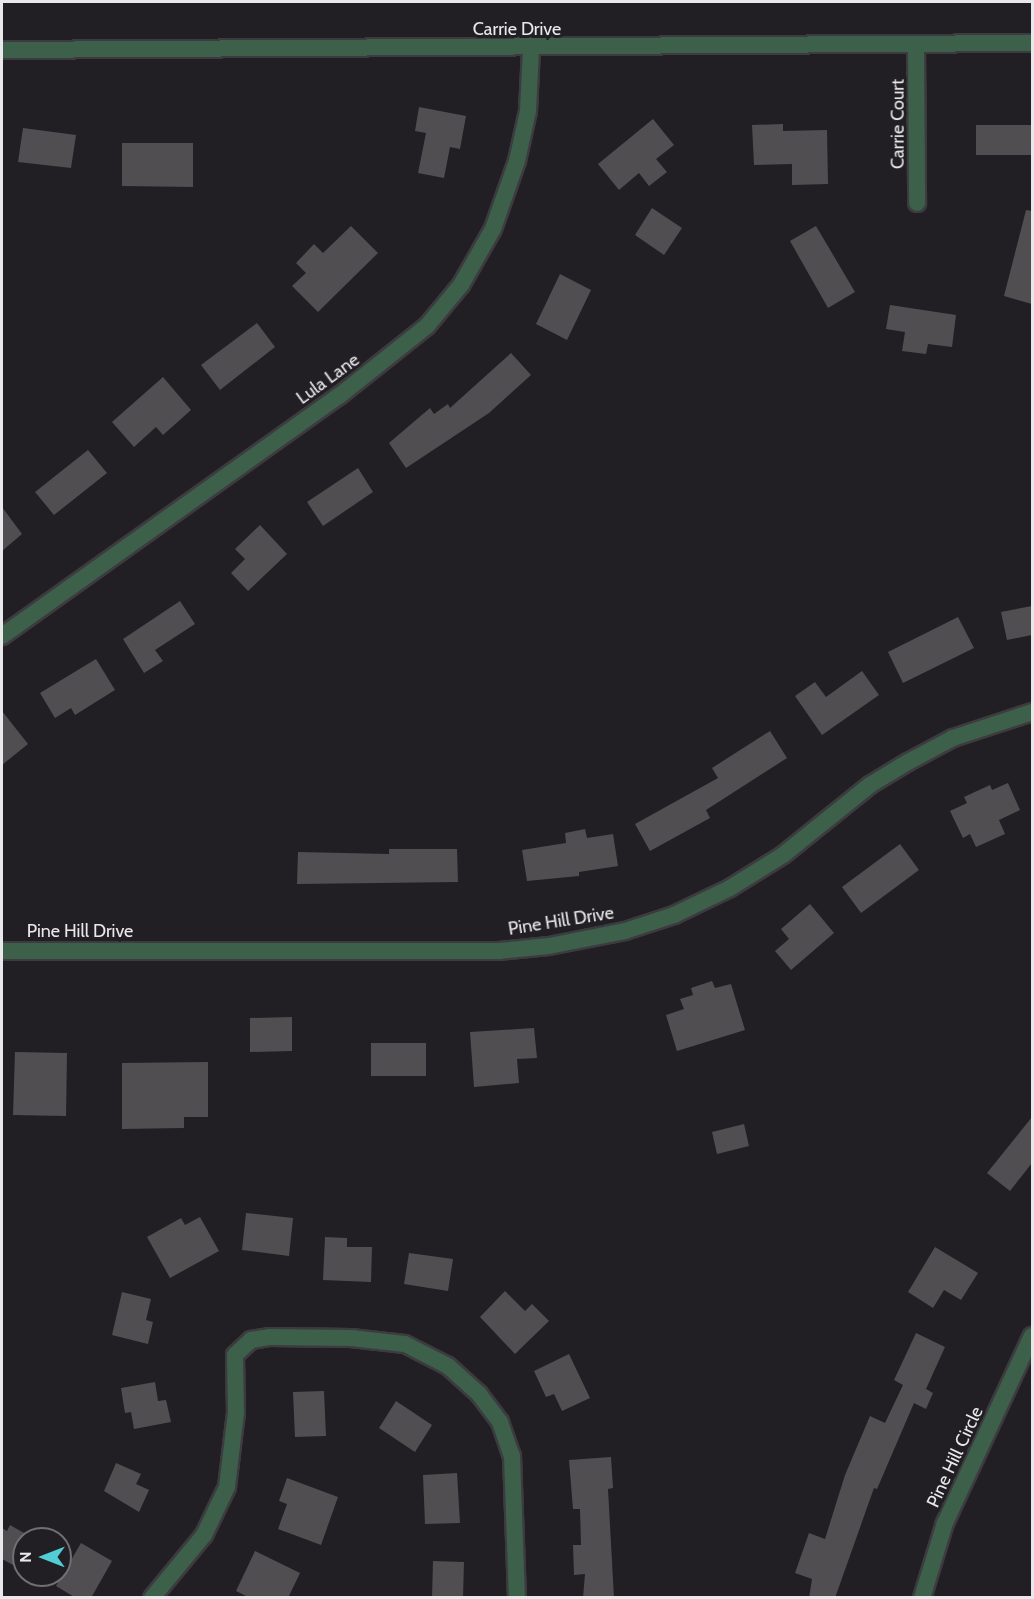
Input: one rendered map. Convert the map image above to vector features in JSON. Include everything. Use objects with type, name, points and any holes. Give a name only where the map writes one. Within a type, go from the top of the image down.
[{"type":"street","name":"Carrie Drive","points":[[2,50],[531,49],[1032,43]]},
{"type":"street","name":"Carrie Court","points":[[916,44],[917,203]]},
{"type":"street","name":"Lula Lane","points":[[2,636],[339,396],[427,326],[461,285],[493,229],[517,161],[528,111],[531,49]]},
{"type":"street","name":"Pine Hill Drive","points":[[2,951],[499,951],[549,946],[625,931],[674,915],[730,888],[783,855],[870,785],[952,738],[1032,712]]},
{"type":"street","name":"Pine Hill Circle","points":[[922,1598],[945,1524],[1032,1336]]},
{"type":"street","points":[[153,1598],[204,1535],[227,1487],[236,1413],[235,1355],[251,1340],[269,1337],[351,1338],[405,1344],[448,1366],[479,1394],[500,1422],[512,1456],[517,1598]]},
{"type":"building","points":[[419,107],[466,116],[460,149],[450,147],[444,178],[418,173],[426,133],[415,131]]},
{"type":"building","points":[[653,119],[674,145],[656,159],[667,172],[649,186],[639,173],[619,190],[598,164]]},
{"type":"building","points":[[783,124],[783,131],[827,130],[828,184],[792,185],[792,164],[754,165],[752,125]]},
{"type":"building","points":[[976,125],[1032,125],[1032,155],[976,155]]},
{"type":"building","points":[[23,128],[76,135],[71,168],[18,162]]},
{"type":"building","points":[[122,143],[193,143],[193,187],[122,186]]},
{"type":"building","points":[[652,208],[682,228],[664,255],[635,235]]},
{"type":"building","points":[[1026,210],[1032,211],[1032,304],[1004,296]]},
{"type":"building","points":[[351,226],[378,253],[318,312],[292,286],[306,273],[296,263],[314,244],[323,253]]},
{"type":"building","points":[[816,226],[855,292],[828,308],[790,241]]},
{"type":"building","points":[[560,274],[591,290],[567,340],[536,324]]},
{"type":"building","points":[[890,305],[956,315],[952,347],[928,344],[926,354],[902,351],[905,332],[886,329]]},
{"type":"building","points":[[257,323],[275,347],[220,390],[201,365]]},
{"type":"building","points":[[511,353],[531,375],[489,413],[406,468],[389,443],[430,408],[434,414],[448,404],[450,408]]},
{"type":"building","points":[[163,377],[191,410],[163,435],[156,427],[134,447],[112,422]]},
{"type":"building","points":[[88,450],[107,473],[54,515],[35,492]]},
{"type":"building","points":[[358,468],[373,492],[323,526],[307,502]]},
{"type":"building","points":[[2,507],[22,534],[2,551]]},
{"type":"building","points":[[260,525],[287,554],[248,591],[231,573],[245,559],[235,549]]},
{"type":"building","points":[[180,601],[195,624],[155,650],[163,661],[144,673],[123,639]]},
{"type":"building","points":[[1032,606],[1032,635],[1007,640],[1001,612]]},
{"type":"building","points":[[958,617],[974,648],[903,683],[888,652]]},
{"type":"building","points":[[96,659],[115,690],[75,715],[71,708],[55,718],[40,693]]},
{"type":"building","points":[[862,671],[879,695],[822,735],[795,696],[815,682],[826,697]]},
{"type":"building","points":[[2,711],[28,744],[2,765]]},
{"type":"building","points":[[770,731],[787,758],[706,810],[710,818],[650,851],[635,824],[718,778],[712,768]]},
{"type":"building","points":[[1008,783],[1020,810],[999,820],[1005,834],[976,847],[970,834],[963,838],[950,811],[967,803],[964,797],[990,785],[992,790]]},
{"type":"building","points":[[585,829],[587,838],[613,834],[618,866],[579,872],[579,876],[527,881],[522,850],[566,843],[565,833]]},
{"type":"building","points":[[900,844],[919,870],[861,913],[842,887]]},
{"type":"building","points":[[389,849],[457,849],[458,882],[297,884],[298,852],[389,854]]},
{"type":"building","points":[[810,904],[834,933],[791,970],[775,951],[789,939],[781,929]]},
{"type":"building","points":[[712,981],[715,988],[731,984],[745,1030],[677,1051],[666,1015],[684,1009],[680,999],[693,995],[691,988]]},
{"type":"building","points":[[292,1017],[292,1051],[250,1052],[250,1018]]},
{"type":"building","points":[[534,1028],[537,1058],[517,1059],[519,1083],[474,1087],[470,1032]]},
{"type":"building","points":[[371,1043],[426,1043],[426,1076],[371,1076]]},
{"type":"building","points":[[15,1052],[67,1053],[66,1116],[13,1115]]},
{"type":"building","points":[[208,1062],[208,1117],[184,1117],[184,1128],[122,1129],[122,1063]]},
{"type":"building","points":[[1032,1117],[1032,1163],[1010,1191],[987,1173]]},
{"type":"building","points":[[744,1124],[749,1146],[717,1154],[712,1132]]},
{"type":"building","points":[[246,1213],[293,1218],[289,1256],[242,1250]]},
{"type":"building","points":[[200,1217],[219,1251],[170,1278],[147,1237],[181,1218],[185,1225]]},
{"type":"building","points":[[325,1237],[347,1238],[347,1247],[372,1247],[371,1282],[323,1280]]},
{"type":"building","points":[[935,1247],[978,1273],[961,1300],[944,1290],[933,1308],[908,1292]]},
{"type":"building","points":[[409,1253],[453,1259],[448,1291],[404,1284]]},
{"type":"building","points":[[505,1291],[525,1311],[532,1304],[549,1321],[515,1354],[480,1317]]},
{"type":"building","points":[[122,1292],[151,1299],[146,1320],[153,1322],[148,1344],[112,1335]]},
{"type":"building","points":[[916,1333],[945,1347],[926,1389],[933,1393],[926,1409],[914,1403],[877,1489],[874,1488],[835,1598],[809,1598],[812,1579],[795,1573],[809,1533],[825,1539],[845,1475],[870,1416],[885,1423],[903,1385],[894,1380]]},
{"type":"building","points":[[569,1354],[590,1398],[562,1411],[554,1394],[546,1397],[534,1371]]},
{"type":"building","points":[[155,1382],[158,1401],[166,1400],[171,1422],[134,1429],[131,1412],[125,1413],[121,1388]]},
{"type":"building","points":[[324,1391],[326,1436],[295,1437],[293,1392]]},
{"type":"building","points":[[396,1401],[432,1425],[415,1452],[379,1428]]},
{"type":"building","points":[[611,1457],[613,1488],[608,1489],[614,1598],[583,1598],[585,1574],[574,1575],[573,1545],[581,1545],[580,1509],[573,1509],[569,1460]]},
{"type":"building","points":[[116,1463],[141,1474],[136,1484],[149,1490],[139,1512],[104,1491]]},
{"type":"building","points":[[457,1473],[460,1523],[425,1524],[423,1475]]},
{"type":"building","points":[[287,1478],[338,1497],[321,1545],[278,1529],[287,1504],[279,1501]]},
{"type":"building","points":[[10,1525],[14,1527],[12,1564],[2,1559],[2,1528],[7,1531]]},
{"type":"building","points":[[81,1543],[112,1561],[91,1598],[76,1598],[58,1587],[72,1587],[72,1558]]},
{"type":"building","points":[[255,1551],[300,1573],[288,1598],[250,1598],[236,1591]]},
{"type":"building","points":[[433,1561],[464,1562],[463,1598],[432,1598]]}]
